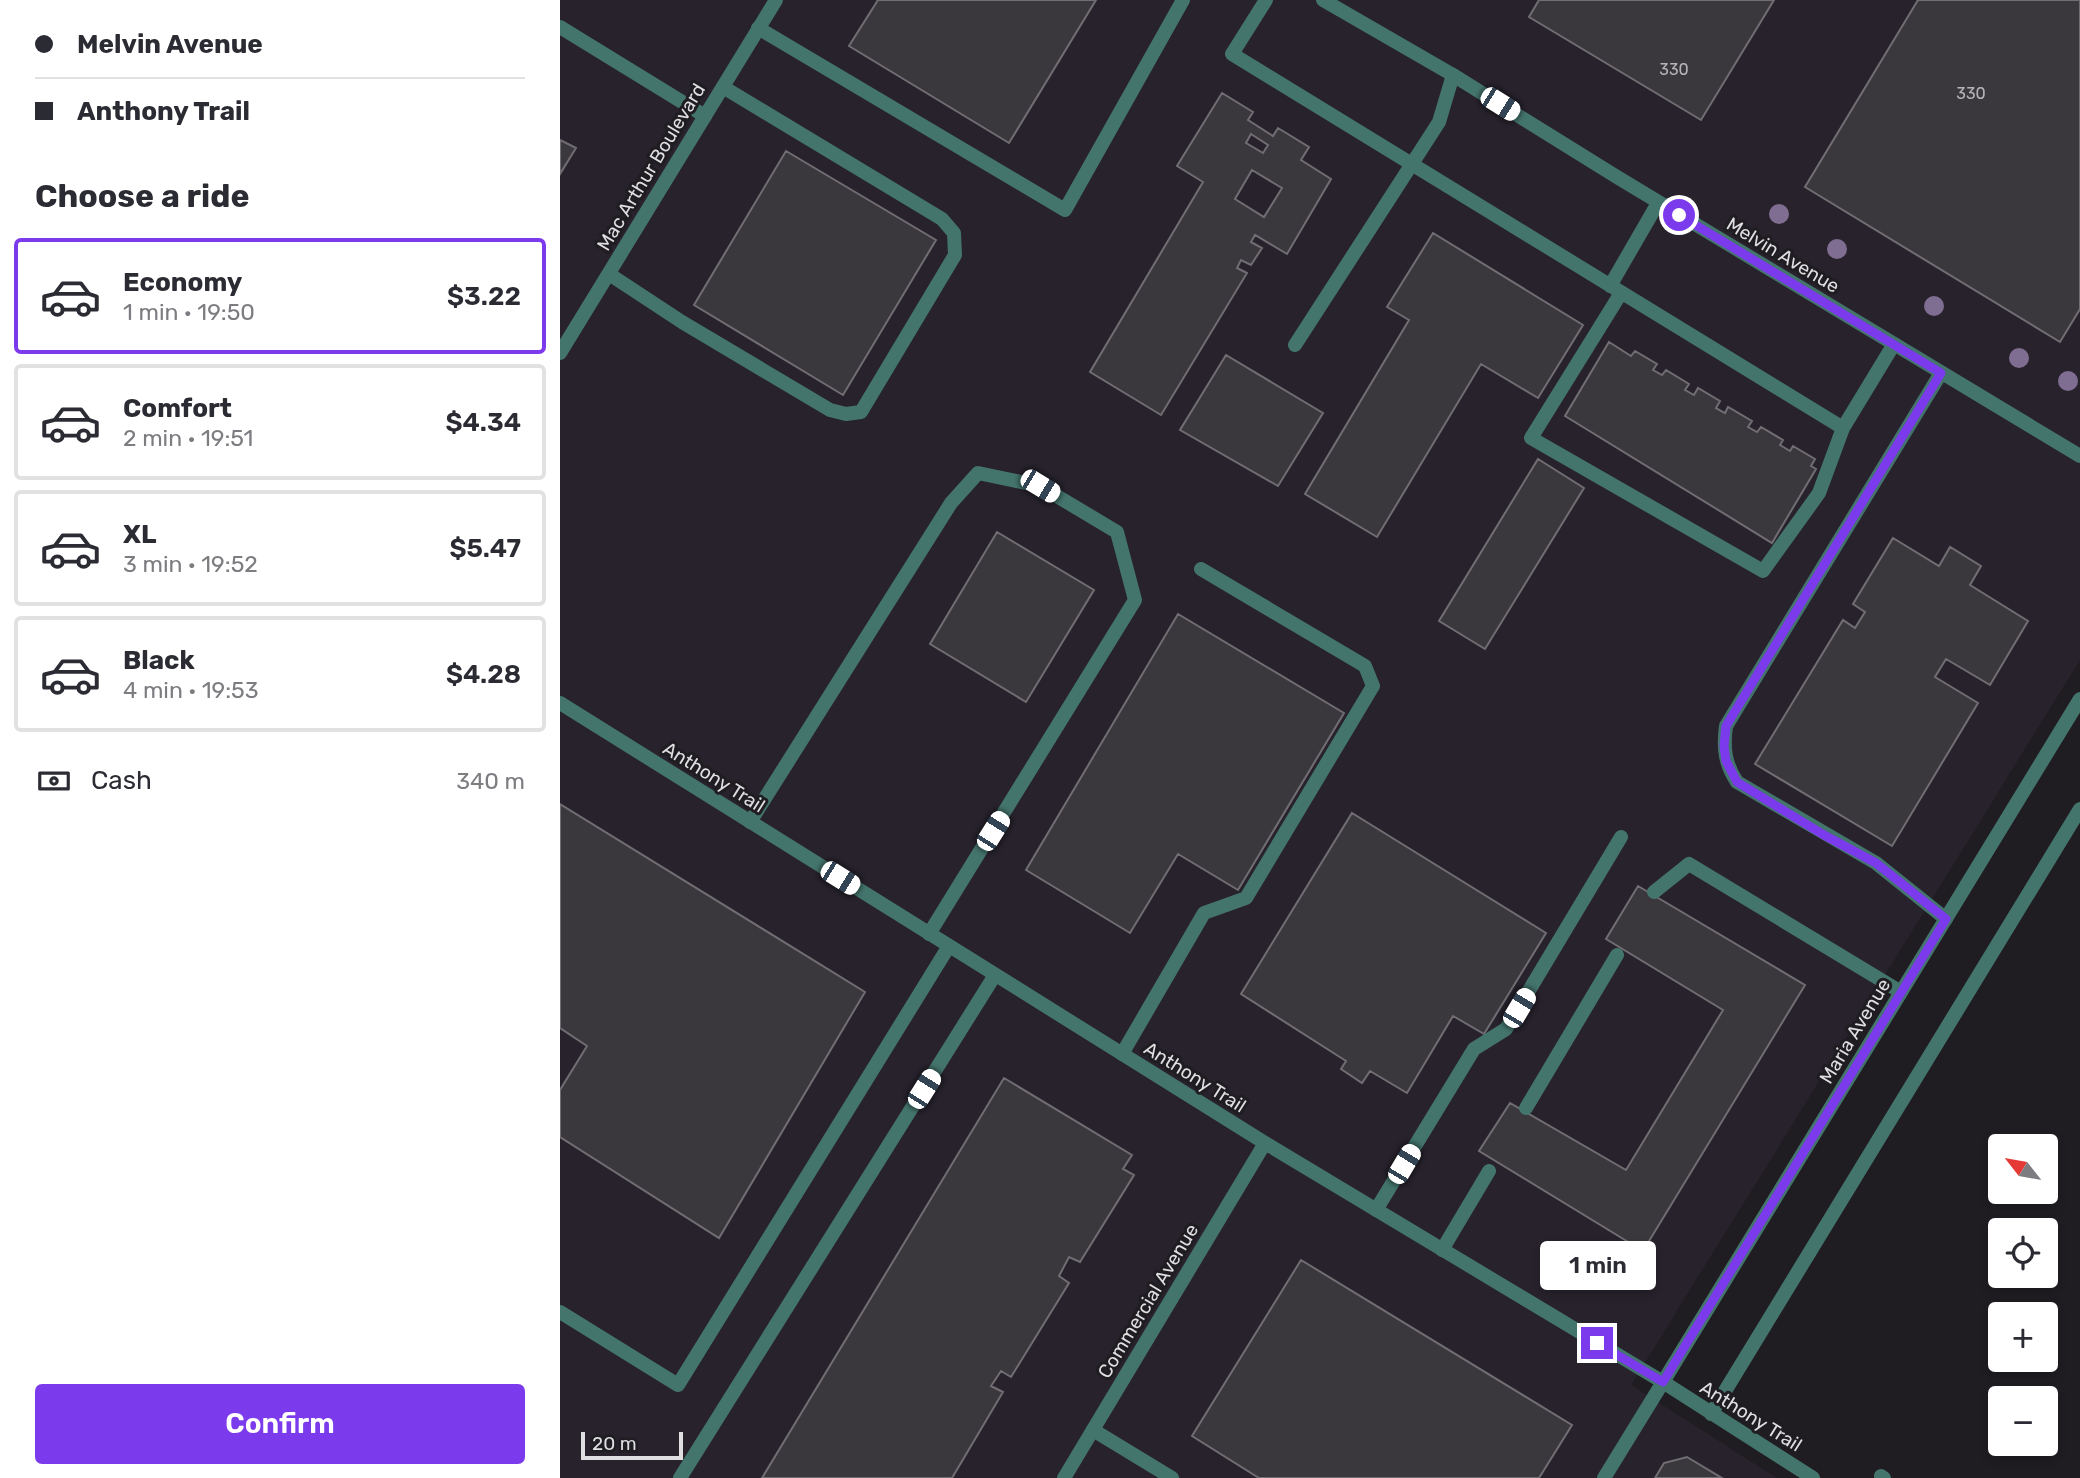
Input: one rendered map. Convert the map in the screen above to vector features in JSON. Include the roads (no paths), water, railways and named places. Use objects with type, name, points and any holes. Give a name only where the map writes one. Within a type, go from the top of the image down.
[{"type":"street","name":"Mac Arthur Boulevard","points":[[560,353],[776,0]]},
{"type":"street","points":[[758,28],[1065,210],[1183,0]]},
{"type":"street","points":[[1266,0],[1232,54],[1843,428]]},
{"type":"street","name":"Melvin Avenue","points":[[1323,0],[1453,75],[2080,456]]},
{"type":"street","points":[[560,27],[705,116]]},
{"type":"street","points":[[1295,345],[1439,122],[1453,75]]},
{"type":"street","points":[[608,274],[682,322],[830,410],[846,414],[861,412],[955,255],[954,233],[943,219],[723,87]]},
{"type":"street","points":[[1658,202],[1616,289],[1531,438],[1763,571],[1819,494],[1843,428],[1894,344]]},
{"type":"street","points":[[1941,373],[1726,726],[1724,746],[1726,761],[1737,782],[1876,863],[1946,919]]},
{"type":"street","points":[[750,822],[951,503],[978,473],[1040,486],[1118,532],[1135,600],[929,934]]},
{"type":"street","points":[[1122,1054],[1204,913],[1246,898],[1373,686],[1365,666],[1201,569]]},
{"type":"street","name":"Maria Avenue","points":[[1604,1478],[2080,699]]},
{"type":"street","name":"Anthony Trail","points":[[560,703],[1265,1143],[1663,1382],[1813,1478]]},
{"type":"street","points":[[1711,1414],[2080,809]]},
{"type":"street","points":[[1376,1210],[1474,1049],[1506,1029],[1621,837]]},
{"type":"street","points":[[1654,892],[1689,864],[1901,992]]},
{"type":"street","points":[[560,1312],[678,1385],[949,946]]},
{"type":"street","points":[[1526,1108],[1617,955]]},
{"type":"street","points":[[680,1478],[995,975]]},
{"type":"street","name":"Commercial Avenue","points":[[1064,1478],[1265,1143]]},
{"type":"street","points":[[1442,1250],[1489,1171]]},
{"type":"street","points":[[1093,1430],[1172,1478]]}]
